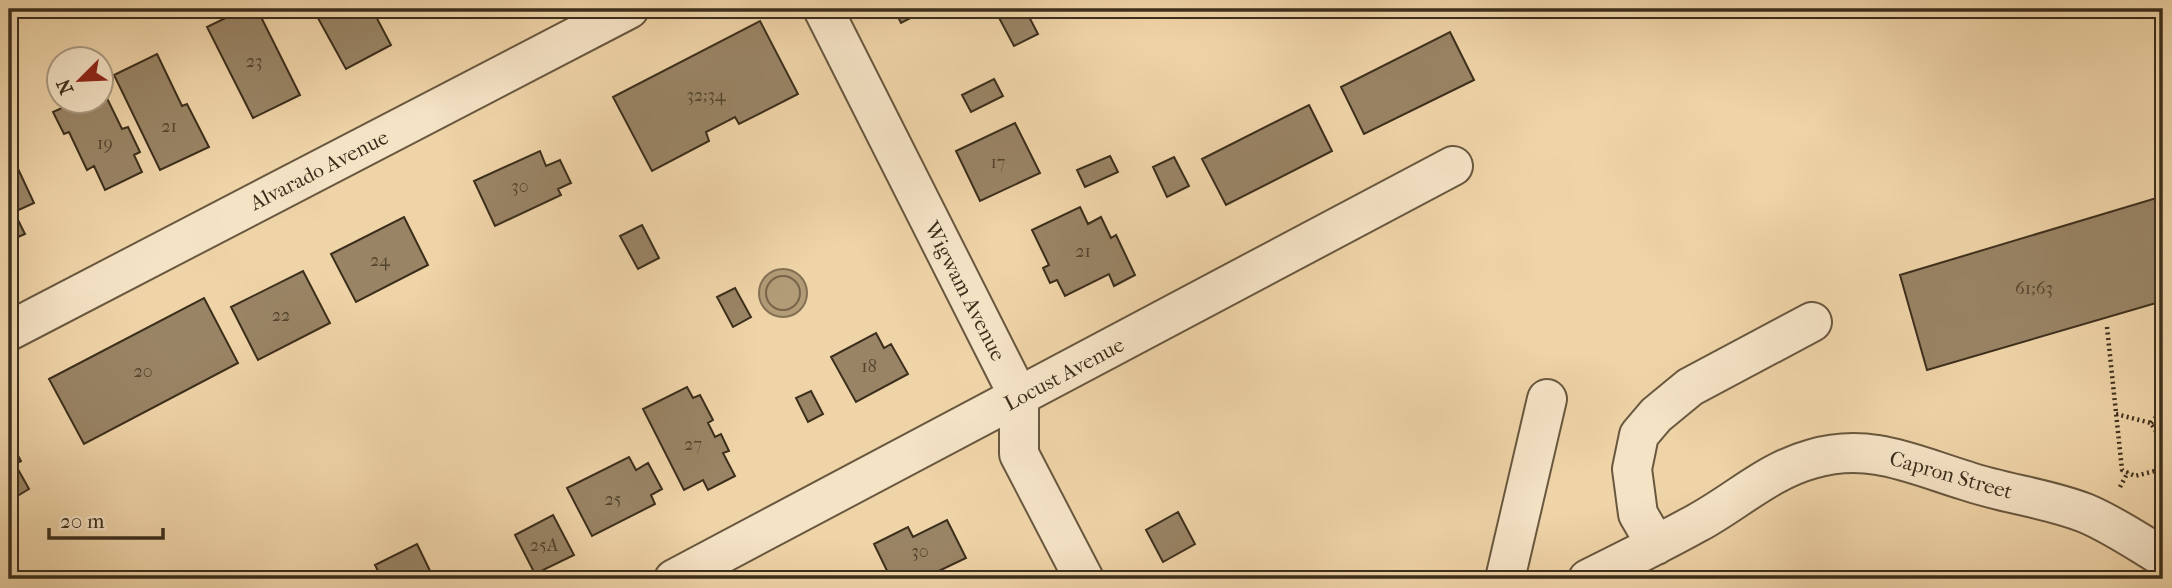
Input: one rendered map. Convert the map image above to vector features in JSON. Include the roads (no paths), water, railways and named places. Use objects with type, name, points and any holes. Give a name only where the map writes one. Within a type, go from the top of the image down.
[{"type":"street","name":"Alvarado Avenue","points":[[9,331],[629,9]]},
{"type":"street","name":"Wigwam Avenue","points":[[823,9],[1019,397],[1019,454],[1084,579]]},
{"type":"street","name":"Locust Avenue","points":[[674,579],[1453,166]]},
{"type":"street","points":[[1656,545],[1638,514],[1632,469],[1639,435],[1656,415],[1690,387],[1812,322]]},
{"type":"street","points":[[1506,579],[1547,399]]},
{"type":"street","name":"Capron Street","points":[[1588,579],[1698,523],[1772,474],[1813,458],[1859,454],[1882,454],[1911,461],[1968,482],[2085,513],[2163,557]]},
{"type":"water","points":[[783,269],[800,276],[807,293],[800,310],[783,317],[766,310],[759,293],[766,276]]}]
